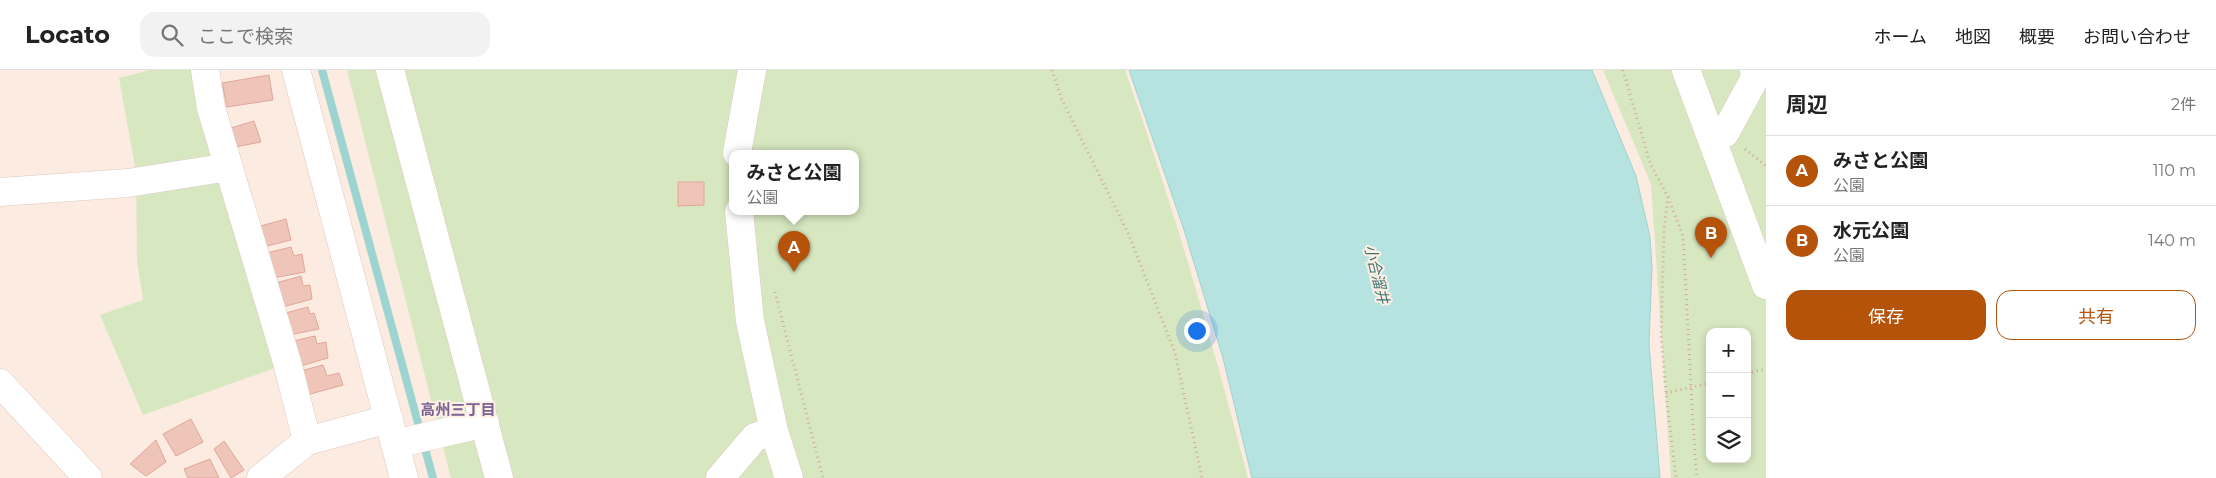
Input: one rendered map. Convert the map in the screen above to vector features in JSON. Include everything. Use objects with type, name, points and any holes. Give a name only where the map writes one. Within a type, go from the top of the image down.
[{"type":"street","points":[[205,70],[211,108],[287,362],[307,441]]},
{"type":"street","points":[[296,70],[404,478]]},
{"type":"street","points":[[390,70],[499,478]]},
{"type":"street","points":[[738,150],[752,70]]},
{"type":"street","points":[[1686,70],[1766,285]]},
{"type":"street","points":[[1725,133],[1756,76],[1754,70]]},
{"type":"street","points":[[0,192],[128,183],[229,167]]},
{"type":"street","points":[[739,215],[750,321],[774,430],[789,478]]},
{"type":"street","points":[[0,383],[88,478]]},
{"type":"street","points":[[261,478],[307,441],[485,423]]},
{"type":"street","points":[[720,478],[755,437],[774,430]]},
{"type":"path","points":[[1052,70],[1062,100],[1128,236],[1175,352],[1202,478]]},
{"type":"path","points":[[1623,70],[1650,163],[1668,197],[1683,236],[1697,478]]},
{"type":"path","points":[[1668,197],[1664,230],[1661,336],[1676,478]]},
{"type":"path","points":[[774,288],[823,478]]},
{"type":"path","points":[[1751,371],[1766,368]]},
{"type":"path","points":[[1666,393],[1706,384]]},
{"type":"green space","points":[[150,70],[194,70],[278,367],[143,415],[100,315],[143,300],[137,260],[136,172],[119,78]]},
{"type":"green space","points":[[347,70],[1125,70],[1143,120],[1191,273],[1248,478],[451,478]]},
{"type":"green space","points":[[1603,70],[1766,70],[1766,478],[1671,478],[1651,184]]},
{"type":"water","name":"小合溜井","points":[[1129,70],[1592,70],[1636,176],[1650,237],[1652,267],[1649,344],[1660,478],[1252,478],[1223,358],[1184,230]]},
{"type":"building","points":[[269,75],[273,100],[227,107],[222,83]]},
{"type":"building","points":[[254,121],[261,142],[235,147],[231,128]]},
{"type":"building","points":[[678,182],[704,182],[704,205],[678,206]]},
{"type":"building","points":[[286,219],[291,240],[263,247],[257,227]]},
{"type":"building","points":[[291,247],[294,256],[302,254],[305,272],[273,278],[263,254]]},
{"type":"building","points":[[301,276],[303,286],[310,285],[312,299],[279,308],[272,284]]},
{"type":"building","points":[[308,307],[310,314],[314,313],[319,329],[289,335],[282,314]]},
{"type":"building","points":[[315,336],[317,344],[326,342],[328,358],[297,367],[289,342]]},
{"type":"building","points":[[323,365],[327,376],[339,373],[343,385],[303,396],[297,372]]},
{"type":"building","points":[[191,419],[203,442],[176,456],[163,434]]},
{"type":"building","points":[[156,440],[166,462],[146,476],[130,464]]},
{"type":"building","points":[[224,441],[244,470],[231,478],[214,449]]},
{"type":"building","points":[[210,459],[219,478],[188,478],[184,469]]},
{"type":"waterway","points":[[322,70],[433,478]]},
{"type":"place","name":"水元公園","points":[[1711,258]]},
{"type":"place","name":"みさと公園","points":[[794,272]]},
{"type":"district","name":"高州三丁目","points":[[458,409]]}]
